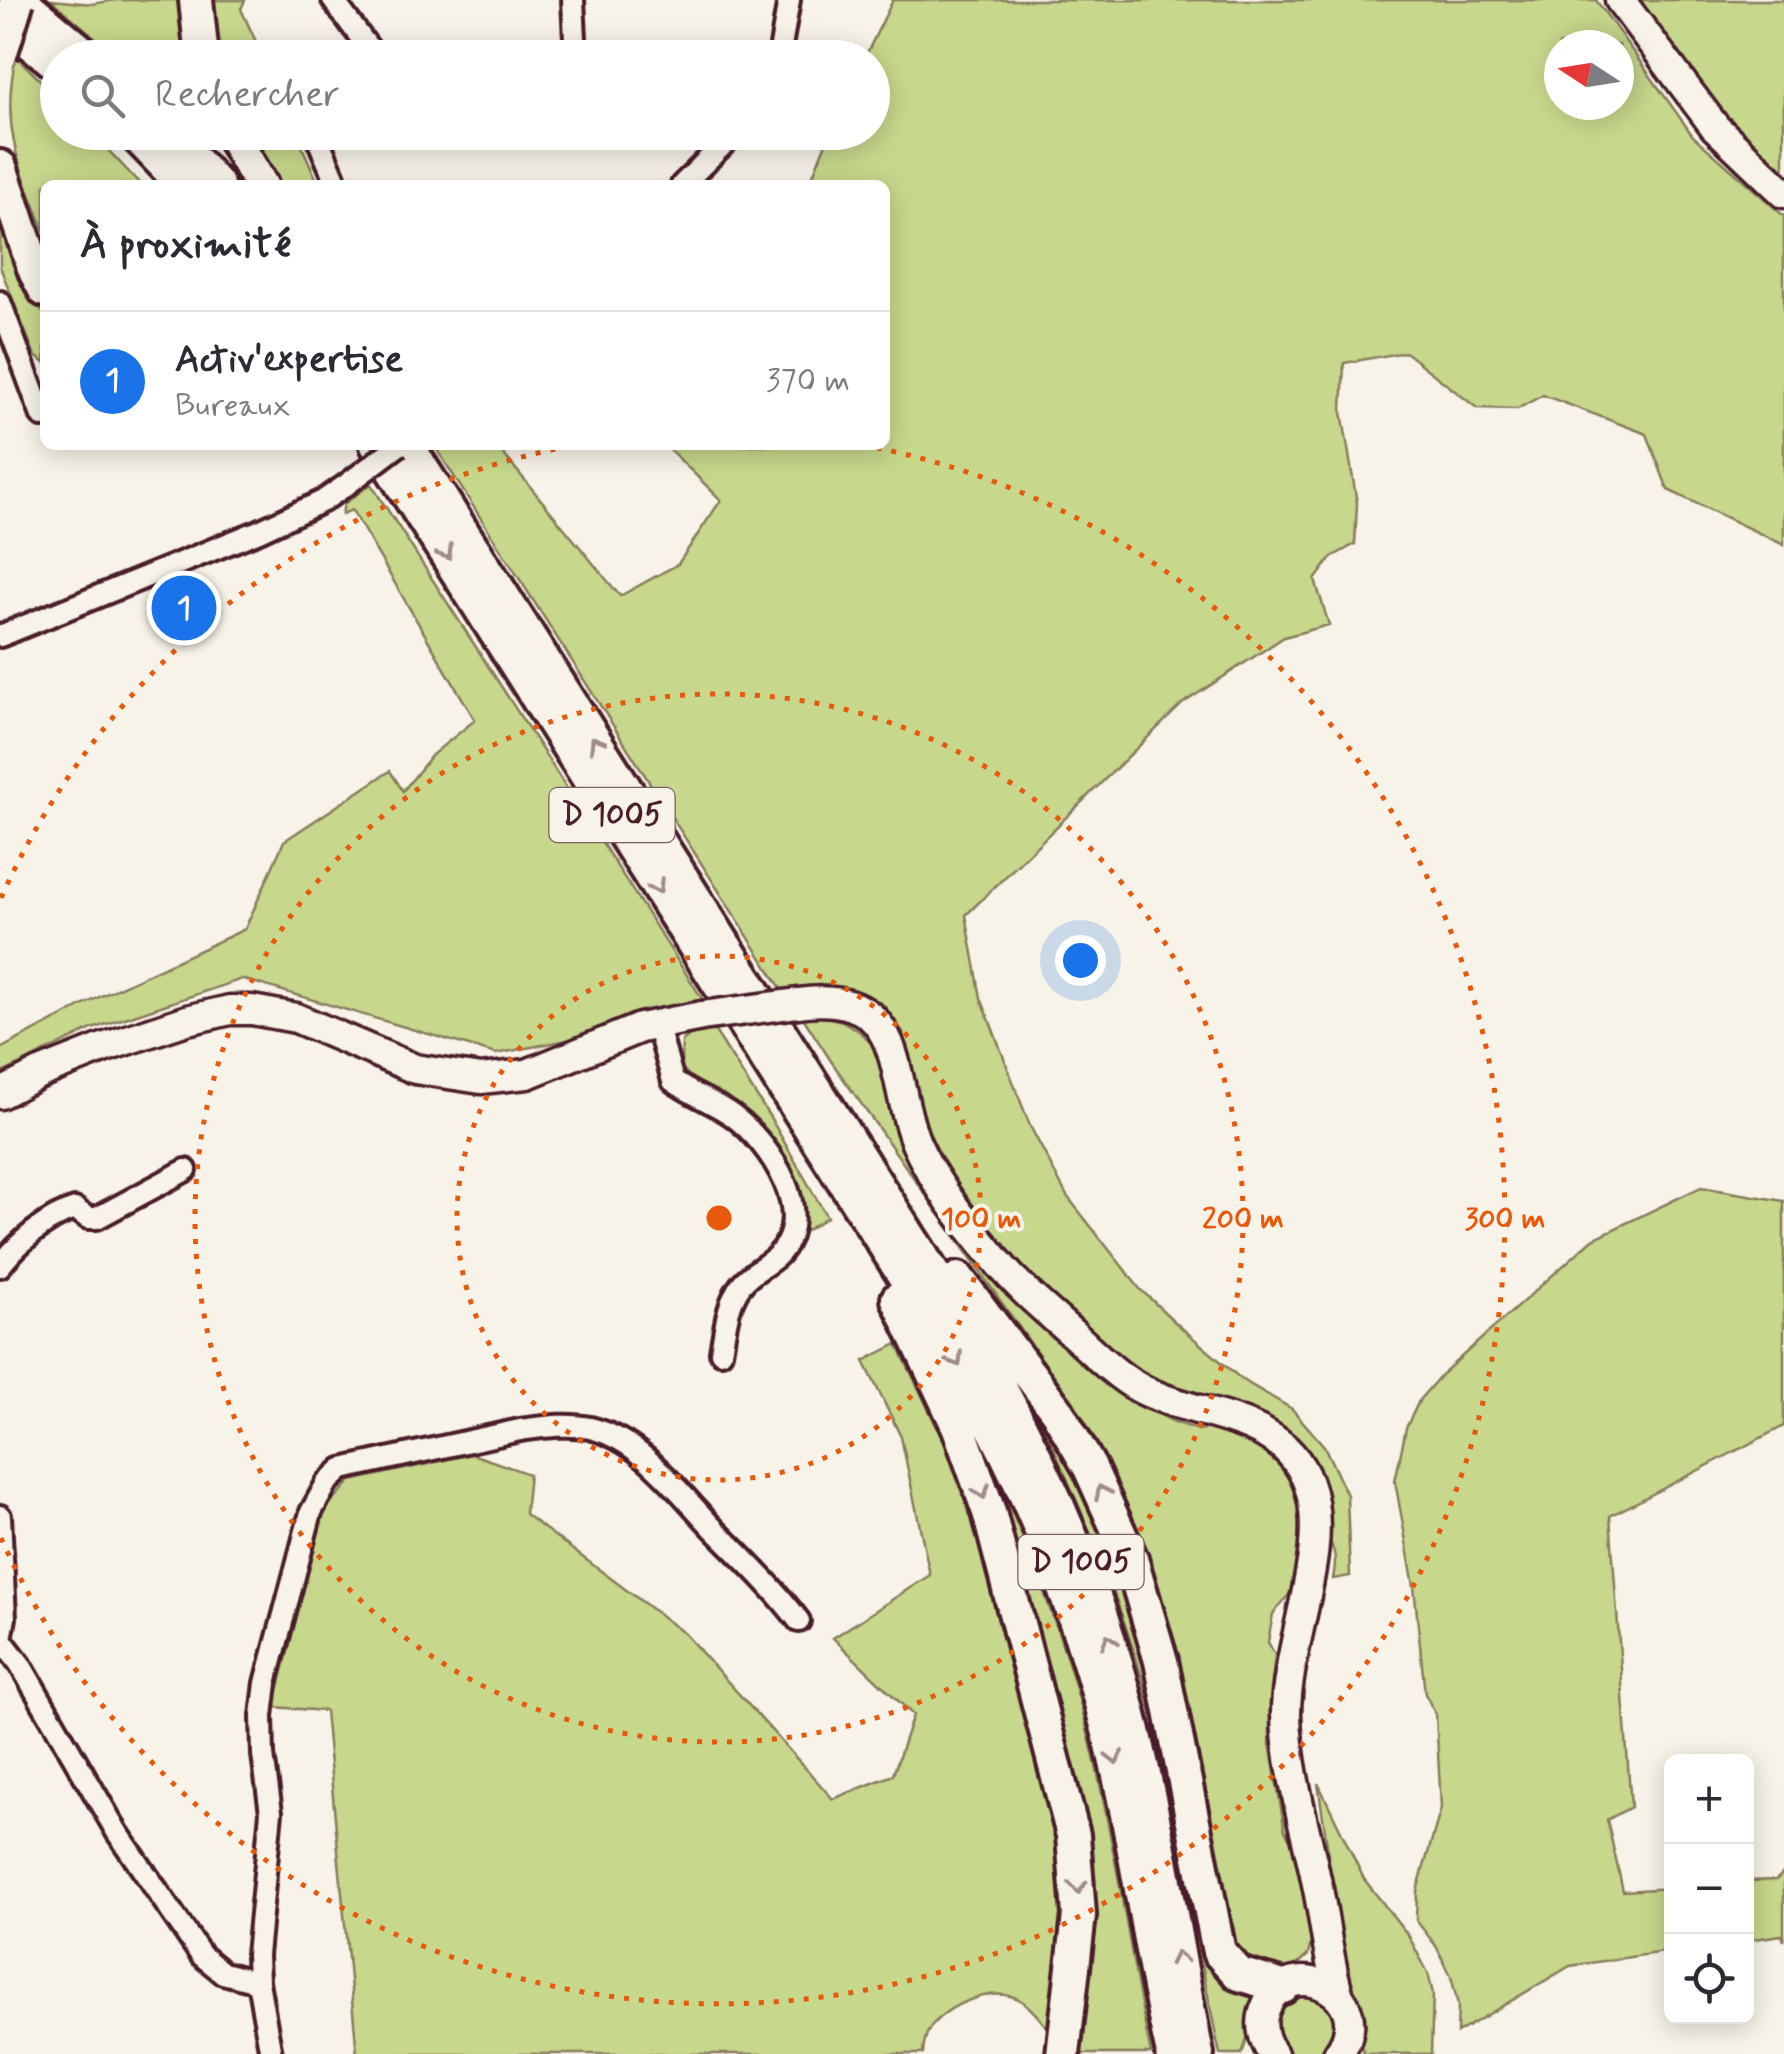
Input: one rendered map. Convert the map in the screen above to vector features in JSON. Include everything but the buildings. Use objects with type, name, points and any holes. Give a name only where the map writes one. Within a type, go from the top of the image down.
[{"type":"highway","points":[[0,55],[18,0],[67,40]]},
{"type":"highway","points":[[196,0],[200,40]]},
{"type":"highway","points":[[0,17],[40,50]]},
{"type":"highway","points":[[142,150],[159,180]]},
{"type":"highway","points":[[149,150],[179,180]]},
{"type":"highway","points":[[185,150],[213,180]]},
{"type":"highway","points":[[241,150],[258,180]]},
{"type":"highway","points":[[0,167],[38,266]]},
{"type":"highway","name":"D 1005","points":[[394,452],[836,1120],[983,1355],[1036,1455],[1082,1564],[1129,1708],[1197,2054]]},
{"type":"highway","name":"D 1005","points":[[394,452],[989,1418],[1032,1508],[1094,1676],[1118,1768],[1173,2054]]},
{"type":"highway","name":"D 1005","points":[[836,1120],[1032,1376],[1090,1468],[1131,1560],[1149,1616],[1219,1952],[1238,1974],[1291,1984]]},
{"type":"highway","name":"D 1005","points":[[830,1158],[959,1428],[989,1512],[1009,1585],[1077,1861],[1078,1941],[1063,2054]]},
{"type":"main road","points":[[1620,0],[1715,127],[1784,192]]},
{"type":"main road","points":[[0,1094],[40,1072],[102,1048],[230,1010],[296,1018],[414,1068],[482,1079],[548,1068],[625,1033],[702,1016],[822,1000],[846,1004],[867,1015],[884,1032],[895,1053],[911,1128],[922,1156],[989,1252],[1030,1296],[1128,1382],[1170,1403],[1260,1430],[1283,1445],[1301,1466],[1312,1492],[1315,1521],[1286,1716],[1338,1996]]},
{"type":"main road","points":[[1269,2053],[1263,2032],[1264,2013],[1273,1996],[1291,1984],[1314,1958],[1324,1917]]},
{"type":"main road","points":[[1291,1984],[1324,1984],[1338,1996],[1348,2012],[1348,2046]]},
{"type":"street","points":[[332,0],[362,40]]},
{"type":"street","points":[[574,0],[575,40]]},
{"type":"street","points":[[782,40],[789,0]]},
{"type":"street","points":[[323,150],[334,177]]},
{"type":"street","points":[[687,180],[718,150]]},
{"type":"street","points":[[0,302],[40,411]]},
{"type":"street","points":[[0,636],[322,501],[394,452]]},
{"type":"street","points":[[657,1024],[673,1081],[714,1103],[748,1129],[785,1184],[792,1209],[789,1239],[778,1254],[742,1284],[732,1301],[721,1352]]},
{"type":"street","points":[[0,1266],[10,1252],[63,1212],[75,1210],[88,1218],[97,1218],[186,1170]]},
{"type":"street","points":[[270,2054],[257,1955],[272,1812],[263,1755],[266,1683],[312,1512],[327,1483],[342,1470],[520,1430],[548,1426],[592,1428],[634,1450],[657,1470],[774,1587],[799,1621]]},
{"type":"street","points":[[0,1516],[5,1618],[0,1638],[20,1664],[154,1890],[201,1956],[223,1974],[258,1982]]},
{"type":"green space","points":[[51,0],[92,4],[115,0],[189,0],[193,40],[98,40]]},
{"type":"green space","points":[[210,0],[245,0],[241,9],[255,40],[215,40]]},
{"type":"green space","points":[[893,0],[1596,0],[1617,30],[1544,30],[1544,120],[1634,120],[1634,53],[1693,136],[1784,216],[1784,545],[1668,490],[1647,434],[1543,395],[1517,409],[1477,408],[1405,352],[1344,363],[1342,412],[1357,503],[1355,544],[1332,557],[1315,580],[1329,625],[1284,637],[1182,704],[966,915],[981,998],[1030,1126],[1067,1196],[1140,1289],[1241,1379],[1292,1409],[1324,1446],[1347,1495],[1350,1576],[1333,1579],[1334,1554],[1323,1522],[1318,1478],[1124,1363],[1031,1281],[999,1246],[930,1142],[903,1033],[884,1005],[864,994],[840,988],[784,993],[437,450],[500,450],[620,596],[678,564],[721,500],[670,450],[890,450],[890,180],[811,180],[823,150],[890,150],[890,40],[873,40]]},
{"type":"green space","points":[[1634,0],[1784,0],[1784,169],[1734,131]]},
{"type":"green space","points":[[16,56],[40,80],[40,150],[108,150],[136,180],[40,180],[40,219],[15,146],[10,104]]},
{"type":"green space","points":[[256,150],[304,150],[317,180],[275,180]]},
{"type":"green space","points":[[0,217],[27,289],[40,308],[40,360],[35,356],[0,267]]},
{"type":"green space","points":[[371,484],[705,1003],[649,1012],[583,1037],[496,1054],[242,979],[92,1029],[0,1074],[0,1049],[101,996],[245,929],[284,841],[390,771],[403,791],[432,755],[475,720],[352,510],[342,514],[344,504]]},
{"type":"green space","points":[[802,1016],[842,1021],[874,1046],[888,1083],[903,1151],[980,1263],[1004,1290],[1127,1398],[1174,1422],[1199,1430],[1222,1426],[1261,1441],[1291,1471],[1304,1510],[1296,1586],[1273,1614],[1268,1642],[1275,1655],[1270,1744],[1285,1831],[1301,1856],[1313,1935],[1308,1955],[1288,1973],[1237,1960],[1178,1673],[1043,1361]]},
{"type":"green space","points":[[713,1028],[827,1217],[805,1231],[789,1179],[681,1067],[682,1041],[694,1032]]},
{"type":"green space","points":[[1701,1187],[1784,1201],[1784,1426],[1610,1516],[1631,1807],[1607,1820],[1623,1891],[1664,1888],[1664,1952],[1570,1966],[1457,2033],[1458,2005],[1451,1976],[1436,1946],[1416,1920],[1417,1891],[1441,1808],[1436,1715],[1425,1694],[1414,1586],[1395,1481],[1406,1428],[1420,1399],[1441,1375],[1593,1239]]},
{"type":"green space","points":[[897,1344],[956,1467],[984,1552],[1067,1871],[1054,2037],[1021,2001],[994,1995],[960,2004],[940,2017],[928,2032],[923,2054],[357,2054],[325,1711],[274,1707],[323,1511],[351,1481],[472,1454],[529,1474],[525,1514],[685,1634],[833,1799],[893,1775],[913,1715],[833,1638],[930,1575],[901,1437],[864,1361]]},
{"type":"green space","points":[[1024,1382],[1028,1382],[1133,1587],[1209,1941],[1263,1992],[1242,2054],[1220,2054],[1169,1789],[1137,1661],[1093,1540]]},
{"type":"green space","points":[[974,1429],[1041,1584],[1081,1704],[1108,1822],[1151,2054],[1072,2054],[1086,1943]]},
{"type":"green space","points":[[1318,1783],[1364,1879],[1408,1935],[1428,1973],[1433,1994],[1431,2054],[1365,2054],[1359,2042],[1325,1873],[1329,1859]]},
{"type":"green space","points":[[1784,1872],[1784,1941],[1782,1935],[1754,1939],[1754,1881],[1776,1880]]},
{"type":"green space","points":[[1293,1997],[1317,1997],[1333,2013],[1333,2037],[1317,2053],[1293,2053],[1277,2037],[1277,2013]]},
{"type":"place","name":"Activ'expertise","points":[[184,608]]}]
